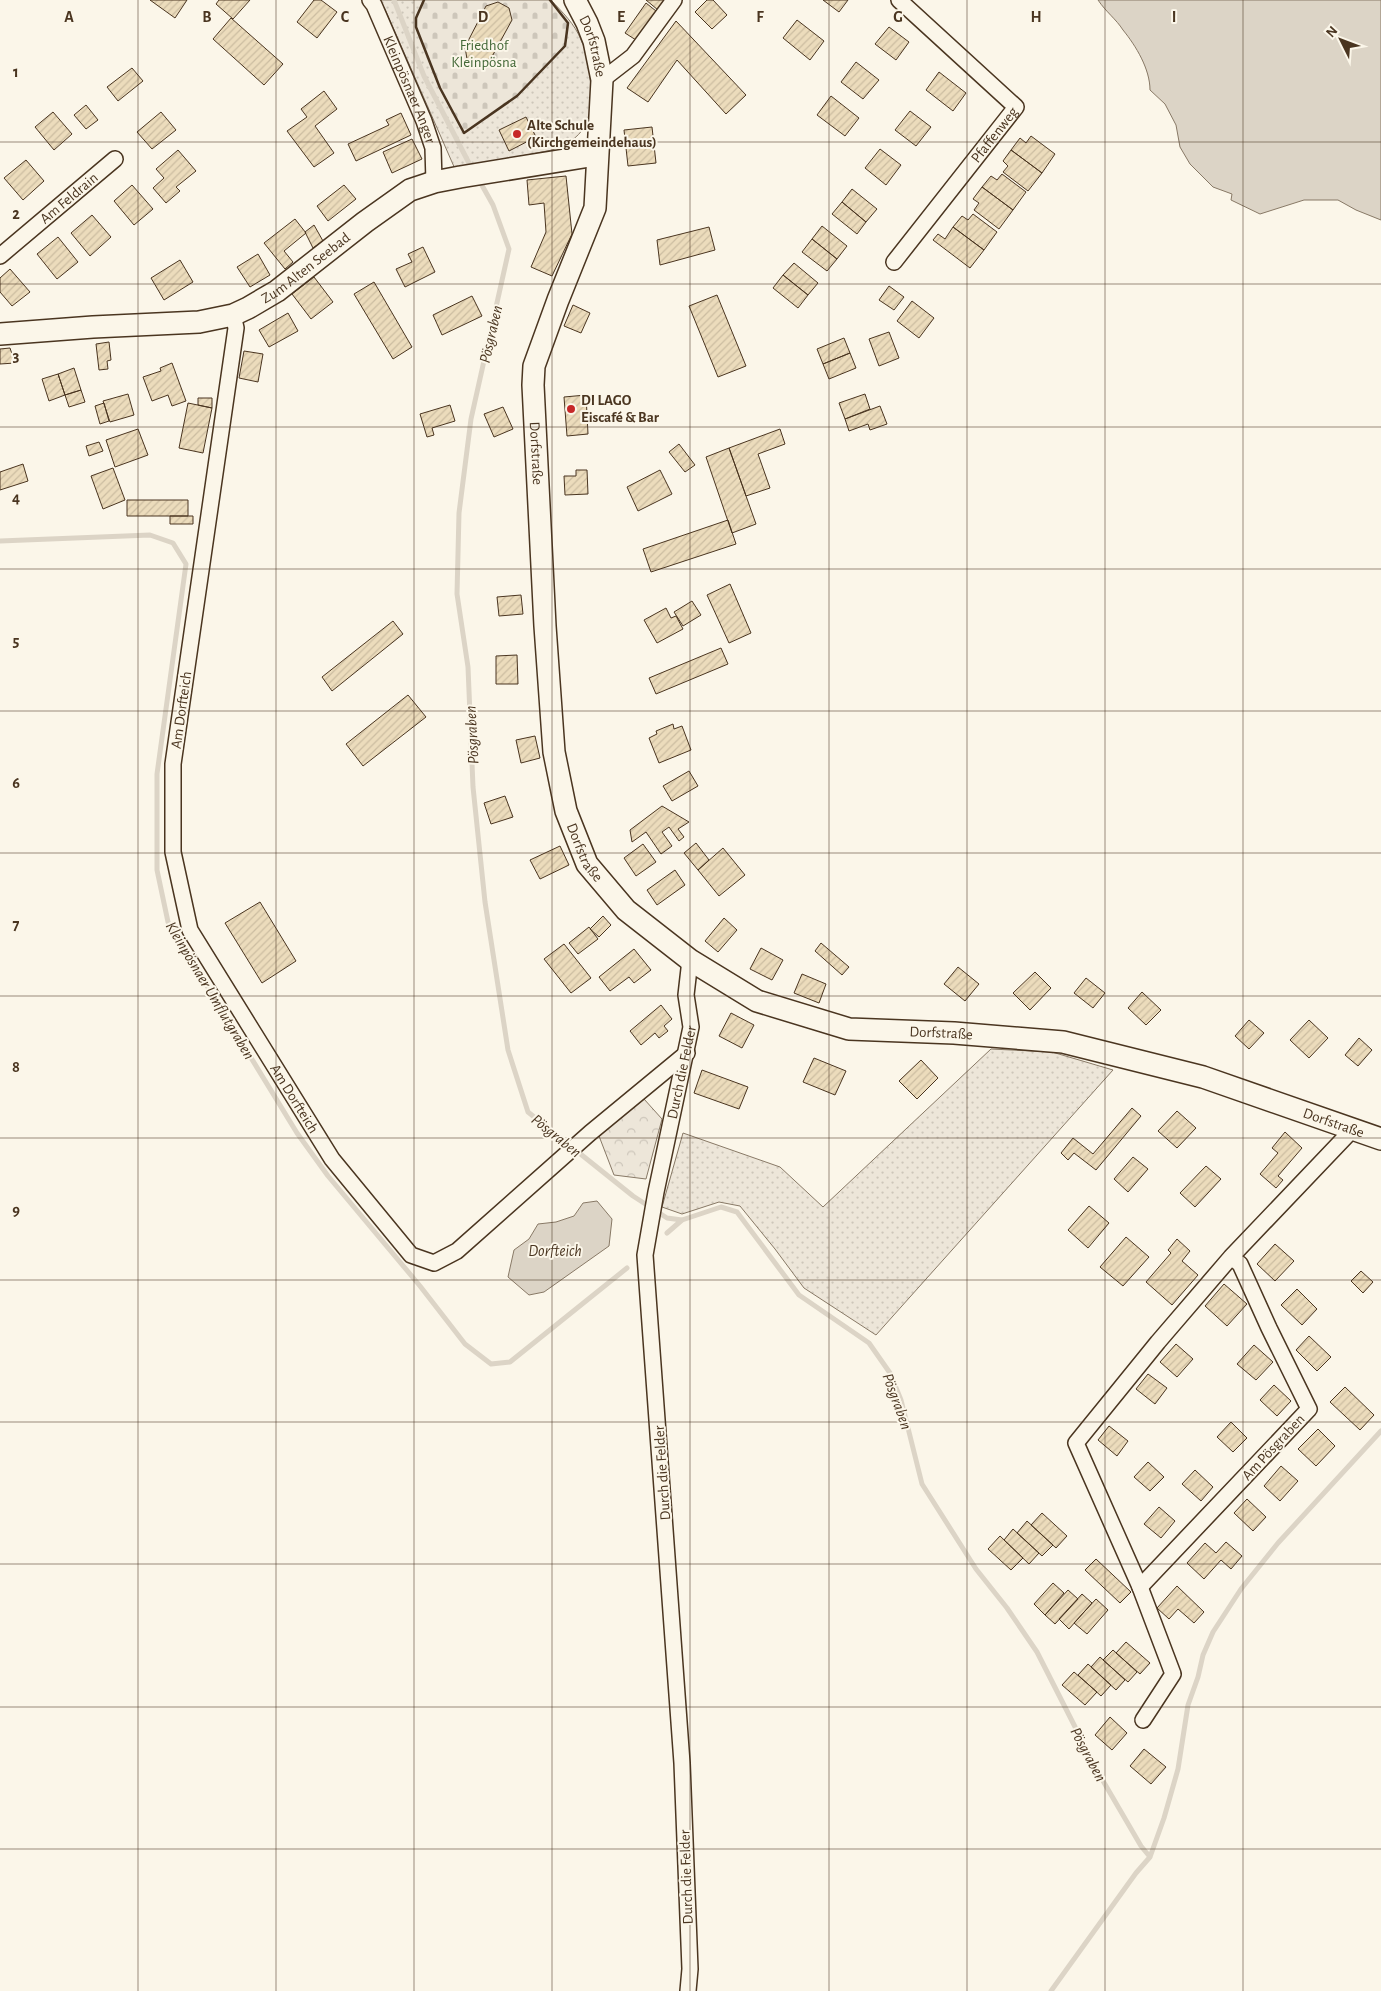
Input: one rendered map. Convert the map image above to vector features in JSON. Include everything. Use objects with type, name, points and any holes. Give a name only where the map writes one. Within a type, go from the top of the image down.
[{"type":"street","name":"Kleinpösnaer Anger","points":[[370,0],[374,5],[424,121],[433,148],[434,182]]},
{"type":"street","name":"Dorfstraße","points":[[575,0],[594,41],[602,80],[596,155],[595,208],[534,366],[533,385],[543,598],[554,752],[566,811],[587,864],[626,910],[690,960],[757,1001],[849,1029],[954,1033],[1063,1042],[1203,1078],[1381,1139]]},
{"type":"street","points":[[602,80],[633,56],[674,0]]},
{"type":"street","name":"Pfaffenweg","points":[[894,262],[1016,107],[899,0]]},
{"type":"street","name":"Zum Alten Seebad","points":[[0,334],[199,322],[233,315],[277,291],[410,190],[434,182],[460,177],[596,155]]},
{"type":"street","name":"Am Feldrain","points":[[0,256],[115,159]]},
{"type":"street","name":"Am Dorfteich","points":[[233,315],[236,328],[173,764],[173,852],[190,930],[332,1159],[411,1255],[434,1262],[457,1252],[590,1133],[687,1053]]},
{"type":"street","name":"Durch die Felder","points":[[688,1991],[690,1969],[682,1762],[645,1255],[656,1192],[691,1027],[686,995],[690,960]]},
{"type":"street","points":[[1143,1720],[1173,1674],[1140,1587],[1076,1443],[1158,1342],[1232,1257],[1353,1129]]},
{"type":"street","name":"Am Pösgraben","points":[[1140,1587],[1309,1409],[1240,1264],[1232,1257]]},
{"type":"green space","points":[[379,0],[551,0],[568,18],[578,34],[586,54],[590,77],[591,102],[587,122],[582,131],[565,145],[552,150],[455,169],[385,9]]},
{"type":"green space","name":"Friedhof Kleinpösna","points":[[424,0],[550,0],[568,23],[565,46],[517,96],[464,133],[440,88],[416,27],[416,18]]},
{"type":"green space","points":[[991,1049],[1052,1052],[1113,1070],[876,1335],[804,1288],[740,1206],[719,1202],[682,1214],[662,1207],[683,1133],[780,1167],[823,1207]]},
{"type":"green space","points":[[644,1099],[662,1119],[646,1179],[614,1175],[599,1136]]},
{"type":"water","points":[[1098,0],[1381,0],[1381,220],[1338,200],[1304,200],[1260,214],[1231,200],[1232,194],[1213,187],[1190,164],[1180,147],[1176,125],[1165,104],[1150,90],[1148,74],[1137,50]]},
{"type":"water","name":"Dorfteich","points":[[597,1201],[612,1219],[609,1246],[544,1292],[529,1295],[508,1277],[514,1250],[529,1239],[538,1224],[556,1222],[574,1216],[583,1203]]},
{"type":"building","points":[[150,0],[187,0],[175,18]]},
{"type":"building","points":[[219,0],[250,0],[233,19],[216,4]]},
{"type":"building","points":[[314,0],[321,0],[337,12],[317,38],[297,22]]},
{"type":"building","points":[[646,0],[665,0],[658,10]]},
{"type":"building","points":[[707,0],[713,0],[727,15],[712,29],[695,12]]},
{"type":"building","points":[[823,0],[848,0],[839,12]]},
{"type":"building","points":[[498,2],[509,8],[512,20],[489,62],[478,66],[467,59],[465,47],[486,6]]},
{"type":"building","points":[[646,3],[656,11],[636,40],[625,33]]},
{"type":"building","points":[[231,18],[283,64],[264,85],[213,39]]},
{"type":"building","points":[[797,20],[824,41],[810,60],[783,38]]},
{"type":"building","points":[[676,21],[746,95],[726,114],[677,60],[648,102],[627,88]]},
{"type":"building","points":[[889,27],[909,42],[896,60],[875,44]]},
{"type":"building","points":[[856,62],[879,80],[863,99],[841,82]]},
{"type":"building","points":[[132,68],[143,81],[118,101],[107,87]]},
{"type":"building","points":[[939,72],[966,93],[953,111],[926,90]]},
{"type":"building","points":[[324,91],[337,109],[315,126],[334,153],[314,167],[287,131],[307,117],[301,109]]},
{"type":"building","points":[[831,96],[859,118],[845,136],[817,115]]},
{"type":"building","points":[[86,105],[98,120],[86,129],[74,115]]},
{"type":"building","points":[[910,111],[931,127],[916,146],[895,130]]},
{"type":"building","points":[[53,112],[72,134],[54,150],[35,127]]},
{"type":"building","points":[[161,112],[176,130],[152,149],[137,132]]},
{"type":"building","points":[[401,113],[411,135],[356,161],[348,144],[389,125],[386,120]]},
{"type":"building","name":"Alte Schule (Kirchgemeindehaus)","points":[[526,117],[536,137],[509,151],[499,130]]},
{"type":"building","points":[[652,127],[656,163],[628,166],[624,130]]},
{"type":"building","points":[[1031,136],[1055,154],[1042,173],[1011,150],[1020,138],[1026,143]]},
{"type":"building","points":[[412,139],[422,159],[392,173],[383,152]]},
{"type":"building","points":[[880,149],[901,165],[886,185],[865,168]]},
{"type":"building","points":[[178,150],[196,171],[176,187],[180,191],[166,203],[153,188],[164,178],[156,169]]},
{"type":"building","points":[[1011,150],[1042,173],[1028,191],[1003,172],[1008,166],[1003,161]]},
{"type":"building","points":[[26,160],[44,181],[23,200],[4,178]]},
{"type":"building","points":[[1002,174],[1026,192],[1013,210],[982,187],[991,176],[997,180]]},
{"type":"building","points":[[566,176],[572,234],[552,276],[531,267],[546,232],[544,203],[529,205],[527,180]]},
{"type":"building","points":[[132,185],[153,209],[134,225],[114,201]]},
{"type":"building","points":[[344,185],[356,199],[328,221],[317,206]]},
{"type":"building","points":[[982,187],[1013,210],[999,229],[974,210],[979,203],[973,199]]},
{"type":"building","points":[[852,189],[877,209],[866,222],[842,202]]},
{"type":"building","points":[[842,202],[866,222],[857,234],[832,214]]},
{"type":"building","points":[[973,214],[997,232],[984,250],[953,227],[962,216],[968,220]]},
{"type":"building","points":[[92,215],[111,237],[90,256],[71,233]]},
{"type":"building","points":[[295,219],[306,233],[284,251],[293,262],[285,269],[264,243]]},
{"type":"building","points":[[314,225],[323,241],[313,248],[305,232]]},
{"type":"building","points":[[822,226],[847,246],[837,259],[812,239]]},
{"type":"building","points":[[709,227],[715,250],[660,265],[657,240]]},
{"type":"building","points":[[953,227],[984,250],[970,268],[933,240],[938,234],[945,239]]},
{"type":"building","points":[[58,237],[78,262],[57,279],[37,254]]},
{"type":"building","points":[[812,239],[837,259],[827,271],[802,252]]},
{"type":"building","points":[[423,247],[435,272],[405,287],[396,269],[412,262],[408,254]]},
{"type":"building","points":[[258,254],[270,275],[250,287],[237,267]]},
{"type":"building","points":[[180,260],[193,282],[164,300],[151,278]]},
{"type":"building","points":[[794,263],[818,283],[808,295],[783,275]]},
{"type":"building","points":[[10,269],[30,292],[12,306],[0,292],[0,278]]},
{"type":"building","points":[[783,275],[808,295],[798,308],[773,288]]},
{"type":"building","points":[[314,277],[333,302],[311,319],[292,294]]},
{"type":"building","points":[[374,282],[412,347],[393,359],[354,294]]},
{"type":"building","points":[[889,286],[904,297],[894,310],[879,300]]},
{"type":"building","points":[[717,295],[746,366],[718,377],[689,306]]},
{"type":"building","points":[[472,296],[482,316],[442,335],[433,315]]},
{"type":"building","points":[[912,301],[934,318],[919,338],[897,321]]},
{"type":"building","points":[[573,305],[590,313],[581,333],[564,326]]},
{"type":"building","points":[[288,313],[298,331],[269,347],[259,330]]},
{"type":"building","points":[[889,332],[899,358],[879,366],[869,339]]},
{"type":"building","points":[[844,338],[850,353],[823,364],[817,349]]},
{"type":"building","points":[[109,342],[111,360],[107,361],[108,369],[99,370],[96,344]]},
{"type":"building","points":[[10,348],[15,363],[0,364],[0,349]]},
{"type":"building","points":[[244,351],[263,354],[258,382],[239,378]]},
{"type":"building","points":[[850,353],[856,368],[829,379],[823,364]]},
{"type":"building","points":[[172,363],[186,401],[172,406],[168,395],[152,401],[143,377],[161,371],[160,368]]},
{"type":"building","points":[[74,368],[81,390],[65,395],[58,374]]},
{"type":"building","points":[[58,374],[65,395],[49,401],[42,379]]},
{"type":"building","points":[[81,390],[85,402],[69,407],[65,395]]},
{"type":"building","points":[[128,394],[134,415],[110,422],[103,401]]},
{"type":"building","points":[[865,394],[870,409],[845,419],[839,403]]},
{"type":"building","points":[[586,395],[588,434],[567,436],[564,397]]},
{"type":"building","points":[[198,398],[212,398],[212,408],[198,405]]},
{"type":"building","points":[[104,403],[109,421],[100,424],[95,406]]},
{"type":"building","points":[[188,403],[212,408],[203,453],[179,448]]},
{"type":"building","points":[[450,405],[455,421],[432,428],[434,435],[427,437],[420,414]]},
{"type":"building","points":[[880,406],[887,424],[870,430],[868,424],[849,431],[845,419]]},
{"type":"building","points":[[503,407],[513,429],[494,437],[484,414]]},
{"type":"building","points":[[138,429],[148,455],[115,467],[106,440]]},
{"type":"building","points":[[780,429],[785,444],[758,454],[770,488],[746,496],[729,448]]},
{"type":"building","points":[[99,442],[103,451],[89,456],[86,446]]},
{"type":"building","points":[[679,444],[695,465],[685,472],[669,452]]},
{"type":"building","points":[[729,448],[756,524],[732,533],[706,457]]},
{"type":"building","points":[[23,464],[28,481],[0,490],[0,472]]},
{"type":"building","points":[[113,468],[125,500],[103,509],[91,476]]},
{"type":"building","points":[[576,470],[587,470],[588,494],[565,495],[564,476],[576,476]]},
{"type":"building","points":[[660,470],[672,494],[638,511],[627,487]]},
{"type":"building","points":[[127,500],[188,500],[188,516],[127,516]]},
{"type":"building","points":[[170,516],[193,516],[193,524],[170,524]]},
{"type":"building","points":[[728,520],[736,544],[651,572],[643,549]]},
{"type":"building","points":[[730,584],[751,633],[729,643],[707,595]]},
{"type":"building","points":[[521,595],[523,614],[499,616],[497,597]]},
{"type":"building","points":[[692,601],[701,615],[683,626],[674,612]]},
{"type":"building","points":[[666,608],[671,618],[676,616],[683,629],[657,643],[644,620]]},
{"type":"building","points":[[393,621],[403,634],[332,691],[322,677]]},
{"type":"building","points":[[721,648],[728,664],[656,694],[649,678]]},
{"type":"building","points":[[517,655],[518,684],[496,684],[496,656]]},
{"type":"building","points":[[408,695],[426,717],[363,766],[346,744]]},
{"type":"building","points":[[673,724],[674,729],[682,726],[691,750],[659,763],[649,738],[657,734],[656,731]]},
{"type":"building","points":[[535,736],[540,758],[521,763],[516,740]]},
{"type":"building","points":[[689,771],[698,786],[672,801],[663,786]]},
{"type":"building","points":[[505,796],[513,817],[491,824],[484,803]]},
{"type":"building","points":[[662,806],[689,822],[678,829],[684,837],[679,841],[669,827],[662,832],[672,846],[661,854],[646,832],[632,842],[630,830]]},
{"type":"building","points":[[696,843],[709,860],[698,870],[684,853]]},
{"type":"building","points":[[643,844],[656,862],[636,876],[624,858]]},
{"type":"building","points":[[560,846],[569,865],[540,879],[530,860]]},
{"type":"building","points":[[723,848],[745,875],[719,896],[698,870]]},
{"type":"building","points":[[675,870],[685,885],[657,905],[647,890]]},
{"type":"building","points":[[260,902],[296,961],[262,983],[225,923]]},
{"type":"building","points":[[603,916],[611,925],[599,937],[590,929]]},
{"type":"building","points":[[724,918],[737,930],[718,952],[705,941]]},
{"type":"building","points":[[589,927],[598,939],[578,954],[569,943]]},
{"type":"building","points":[[821,943],[849,967],[842,975],[815,951]]},
{"type":"building","points":[[564,944],[591,978],[571,993],[544,959]]},
{"type":"building","points":[[761,948],[783,960],[772,980],[750,969]]},
{"type":"building","points":[[634,949],[651,970],[634,983],[629,977],[610,991],[599,977]]},
{"type":"building","points":[[958,967],[979,984],[965,1001],[944,984]]},
{"type":"building","points":[[1035,972],[1051,988],[1030,1010],[1013,993]]},
{"type":"building","points":[[802,974],[826,984],[819,1003],[794,993]]},
{"type":"building","points":[[1086,978],[1105,993],[1093,1008],[1074,993]]},
{"type":"building","points":[[1142,992],[1161,1010],[1146,1025],[1128,1008]]},
{"type":"building","points":[[661,1005],[672,1019],[664,1026],[668,1031],[659,1038],[655,1033],[641,1045],[630,1031]]},
{"type":"building","points":[[731,1013],[754,1025],[742,1048],[719,1036]]},
{"type":"building","points":[[1249,1020],[1264,1033],[1249,1049],[1235,1036]]},
{"type":"building","points":[[1309,1020],[1328,1038],[1309,1058],[1290,1040]]},
{"type":"building","points":[[1359,1038],[1372,1050],[1358,1066],[1345,1055]]},
{"type":"building","points":[[814,1058],[846,1071],[835,1095],[803,1082]]},
{"type":"building","points":[[921,1060],[938,1078],[917,1099],[899,1081]]},
{"type":"building","points":[[702,1070],[748,1087],[739,1109],[694,1093]]},
{"type":"building","points":[[1132,1108],[1141,1116],[1096,1170],[1074,1153],[1068,1160],[1061,1153],[1073,1138],[1093,1154]]},
{"type":"building","points":[[1177,1111],[1196,1128],[1177,1148],[1158,1131]]},
{"type":"building","points":[[1285,1132],[1302,1148],[1278,1176],[1283,1180],[1276,1188],[1260,1174],[1278,1153],[1272,1148]]},
{"type":"building","points":[[1133,1157],[1148,1169],[1128,1192],[1114,1179]]},
{"type":"building","points":[[1206,1166],[1221,1179],[1195,1207],[1180,1193]]},
{"type":"building","points":[[1089,1206],[1109,1223],[1088,1248],[1068,1230]]},
{"type":"building","points":[[1126,1237],[1149,1257],[1123,1286],[1100,1267]]},
{"type":"building","points":[[1177,1239],[1190,1251],[1182,1261],[1198,1275],[1172,1305],[1146,1282],[1171,1253],[1168,1250]]},
{"type":"building","points":[[1275,1244],[1294,1261],[1275,1281],[1257,1264]]},
{"type":"building","points":[[1361,1271],[1373,1282],[1363,1293],[1351,1281]]},
{"type":"building","points":[[1224,1284],[1247,1304],[1227,1326],[1205,1306]]},
{"type":"building","points":[[1297,1289],[1317,1309],[1302,1325],[1281,1305]]},
{"type":"building","points":[[1309,1336],[1331,1357],[1317,1371],[1296,1350]]},
{"type":"building","points":[[1176,1344],[1193,1359],[1177,1377],[1160,1362]]},
{"type":"building","points":[[1254,1345],[1273,1362],[1256,1380],[1237,1364]]},
{"type":"building","points":[[1148,1374],[1167,1388],[1155,1404],[1136,1389]]},
{"type":"building","points":[[1274,1385],[1291,1401],[1277,1416],[1260,1400]]},
{"type":"building","points":[[1345,1387],[1374,1415],[1360,1430],[1330,1402]]},
{"type":"building","points":[[1231,1422],[1247,1438],[1233,1452],[1217,1437]]},
{"type":"building","points":[[1109,1426],[1128,1441],[1117,1456],[1098,1440]]},
{"type":"building","points":[[1318,1429],[1335,1446],[1316,1466],[1298,1449]]},
{"type":"building","points":[[1148,1462],[1164,1477],[1150,1491],[1134,1477]]},
{"type":"building","points":[[1281,1466],[1298,1481],[1280,1501],[1264,1486]]},
{"type":"building","points":[[1195,1470],[1213,1487],[1201,1501],[1182,1484]]},
{"type":"building","points":[[1247,1499],[1266,1517],[1253,1531],[1234,1513]]},
{"type":"building","points":[[1159,1507],[1175,1521],[1161,1538],[1144,1524]]},
{"type":"building","points":[[1042,1513],[1067,1536],[1056,1548],[1031,1525]]},
{"type":"building","points":[[1027,1521],[1053,1545],[1042,1556],[1017,1533]]},
{"type":"building","points":[[1013,1529],[1039,1553],[1029,1564],[1004,1540]]},
{"type":"building","points":[[1000,1536],[1023,1558],[1011,1570],[988,1549]]},
{"type":"building","points":[[1226,1542],[1242,1556],[1231,1569],[1221,1560],[1204,1579],[1187,1563],[1205,1543],[1216,1553]]},
{"type":"building","points":[[1096,1559],[1131,1592],[1120,1603],[1085,1570]]},
{"type":"building","points":[[1053,1583],[1064,1593],[1045,1615],[1034,1604]]},
{"type":"building","points":[[1177,1586],[1204,1612],[1194,1623],[1178,1609],[1169,1619],[1157,1608]]},
{"type":"building","points":[[1068,1590],[1078,1599],[1055,1624],[1045,1615]]},
{"type":"building","points":[[1082,1594],[1092,1603],[1069,1629],[1059,1619]]},
{"type":"building","points":[[1096,1599],[1108,1610],[1087,1634],[1074,1623]]},
{"type":"building","points":[[1126,1642],[1150,1663],[1140,1674],[1116,1653]]},
{"type":"building","points":[[1113,1650],[1137,1672],[1128,1682],[1103,1660]]},
{"type":"building","points":[[1100,1657],[1125,1680],[1116,1690],[1091,1667]]},
{"type":"building","points":[[1088,1664],[1111,1685],[1101,1696],[1078,1675]]},
{"type":"building","points":[[1074,1672],[1097,1692],[1085,1705],[1062,1685]]},
{"type":"building","points":[[1110,1717],[1127,1733],[1112,1750],[1095,1735]]},
{"type":"building","points":[[1144,1749],[1166,1767],[1151,1784],[1130,1766]]},
{"type":"waterway","name":"Pösgraben","points":[[394,0],[424,76],[472,169]]},
{"type":"waterway","name":"Pösgraben","points":[[479,180],[493,205],[509,249],[471,419],[459,513],[457,594],[468,667],[473,787],[485,902],[508,1050],[528,1112],[633,1196],[667,1218],[682,1220],[721,1207],[737,1212],[799,1295],[869,1343],[890,1373],[901,1400],[922,1484],[976,1569],[1007,1608],[1037,1652],[1099,1774],[1141,1846],[1150,1857]]},
{"type":"waterway","name":"Kleinpösnaer Umflutgraben","points":[[0,541],[150,535],[173,543],[186,564],[157,774],[157,870],[168,922],[297,1133],[328,1176],[420,1286],[465,1344],[491,1364],[510,1362],[627,1268]]},
{"type":"waterway","name":"Kleinpösnaer Umflutgraben","points":[[667,1233],[682,1220]]},
{"type":"waterway","points":[[1051,1991],[1136,1873],[1150,1857],[1164,1818],[1178,1769],[1188,1705],[1198,1677],[1203,1655],[1213,1632],[1241,1589],[1278,1543],[1381,1431]]},
{"type":"wall","points":[[424,0],[416,18],[416,27],[440,88],[464,133],[517,96],[565,46],[568,23],[550,0]]},
{"type":"place","name":"Alte Schule (Kirchgemeindehaus)","points":[[517,134]]},
{"type":"place","name":"DI LAGO Eiscafé & Bar","points":[[571,409]]}]
